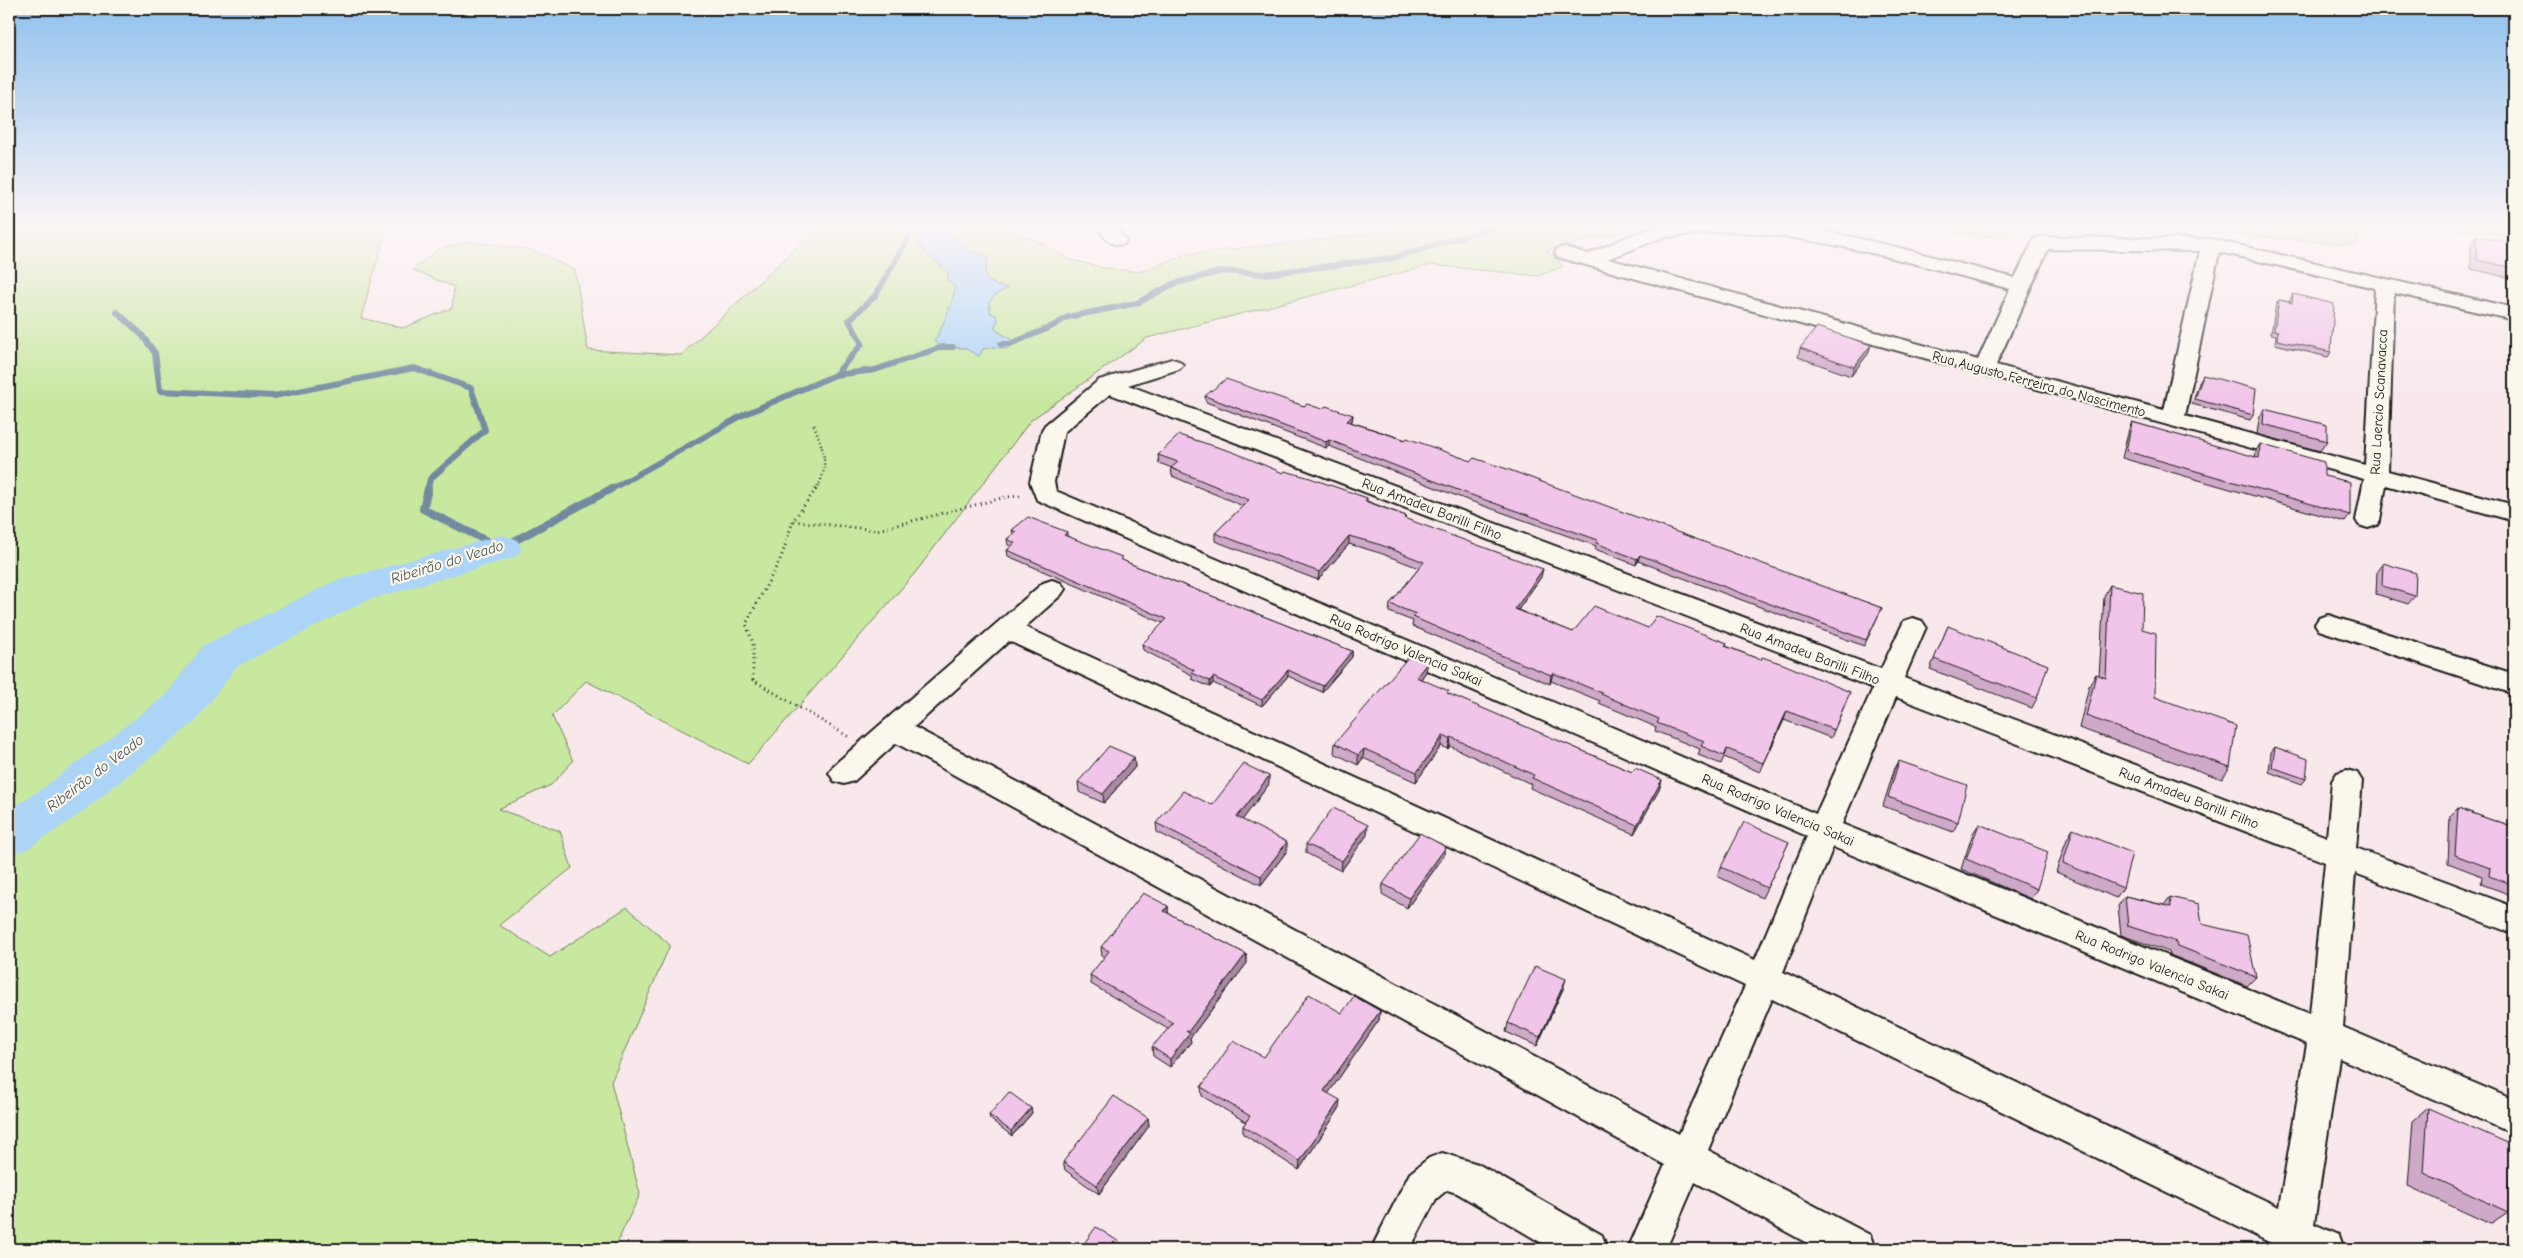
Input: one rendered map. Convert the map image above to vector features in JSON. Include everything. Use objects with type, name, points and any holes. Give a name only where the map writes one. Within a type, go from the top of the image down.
[{"type":"street","name":"Rua Augusto Ferreira do Nascimento","points":[[1679,285],[2514,513]]},
{"type":"street","points":[[1984,369],[2021,286],[2016,285]]},
{"type":"street","points":[[2173,421],[2202,285]]},
{"type":"street","name":"Rua Laercio Scanavacca","points":[[2368,520],[2376,474],[2385,285]]},
{"type":"street","points":[[2392,285],[2514,314]]},
{"type":"street","points":[[1045,495],[1042,482],[1053,430],[1107,385],[1172,365]]},
{"type":"street","name":"Rua Amadeu Barilli Filho","points":[[1107,385],[2514,921]]},
{"type":"street","name":"Rua Rodrigo Valencia Sakai","points":[[1045,495],[1824,830],[2325,1036],[2514,1117]]},
{"type":"street","points":[[844,774],[1052,589]]},
{"type":"street","points":[[2328,624],[2514,684]]},
{"type":"street","points":[[1647,1249],[1764,979],[1824,830],[1913,627]]},
{"type":"street","points":[[1006,629],[1764,979],[2292,1242],[2325,1249]]},
{"type":"street","points":[[883,740],[1686,1156],[1856,1249]]},
{"type":"street","points":[[2292,1242],[2325,1036],[2346,781]]},
{"type":"street","points":[[1390,1249],[1423,1186],[1442,1171],[1465,1177],[1588,1249]]},
{"type":"path","points":[[814,425],[825,452],[822,481],[793,521],[781,558],[746,624],[753,643],[753,680],[883,740]]},
{"type":"path","points":[[793,521],[877,530],[1006,497],[1045,495]]},
{"type":"green space","points":[[9,285],[370,285],[361,318],[403,328],[452,308],[454,287],[448,285],[577,285],[588,350],[681,355],[757,285],[1354,285],[1147,338],[1031,420],[915,573],[748,764],[586,681],[552,716],[573,761],[551,785],[498,809],[560,831],[572,868],[499,925],[550,957],[627,907],[670,945],[611,1082],[640,1194],[614,1249],[9,1249]]},
{"type":"water","points":[[952,285],[995,285],[1008,288],[995,295],[989,303],[991,313],[996,315],[998,320],[995,326],[996,330],[1012,340],[1007,349],[995,347],[983,349],[979,356],[964,348],[942,347],[934,341],[947,315],[955,287]]},
{"type":"building","points":[[2293,294],[2334,304],[2331,352],[2277,340],[2278,331],[2274,330],[2279,300],[2292,303]]},
{"type":"building","points":[[1817,327],[1871,345],[1854,367],[1800,348]]},
{"type":"building","points":[[2203,375],[2256,389],[2253,415],[2195,399]]},
{"type":"building","points":[[1226,379],[1304,406],[1307,404],[1322,409],[1326,406],[1353,415],[1347,421],[1405,440],[1407,438],[1471,461],[1474,458],[1507,469],[1882,608],[1866,640],[1640,555],[1637,559],[1596,543],[1598,540],[1463,492],[1329,440],[1326,442],[1205,396]]},
{"type":"building","points":[[2264,409],[2327,425],[2327,441],[2263,424]]},
{"type":"building","points":[[2132,422],[2259,458],[2260,444],[2324,462],[2324,476],[2350,482],[2350,515],[2126,451]]},
{"type":"building","points":[[1179,435],[1233,452],[1283,473],[1285,471],[1307,477],[1367,498],[1365,501],[1406,516],[1404,518],[1543,569],[1515,609],[1573,632],[1594,606],[1648,628],[1656,616],[1727,643],[1725,646],[1761,660],[1762,657],[1783,664],[1850,692],[1834,730],[1787,711],[1763,763],[1727,749],[1724,756],[1701,746],[1704,741],[1657,723],[1659,719],[1602,693],[1493,652],[1413,617],[1416,614],[1390,604],[1424,562],[1381,545],[1349,536],[1319,572],[1215,533],[1249,500],[1171,468],[1178,462],[1158,455]]},
{"type":"building","points":[[1028,517],[1067,532],[1064,535],[1122,557],[1120,559],[1138,567],[1352,651],[1323,686],[1288,670],[1262,700],[1213,677],[1210,681],[1192,673],[1194,670],[1142,644],[1167,619],[1007,550],[1015,543],[1007,539],[1016,532],[1012,530]]},
{"type":"building","points":[[2383,563],[2416,573],[2415,596],[2382,586]]},
{"type":"building","points":[[2110,585],[2143,593],[2142,629],[2156,633],[2155,697],[2236,726],[2230,767],[2086,716],[2096,674],[2106,678]]},
{"type":"building","points":[[1948,626],[2048,665],[2037,698],[1934,659]]},
{"type":"building","points":[[1410,655],[1428,662],[1416,677],[1449,691],[1447,693],[1632,772],[1635,768],[1662,780],[1637,825],[1532,778],[1534,775],[1451,737],[1450,739],[1443,736],[1417,772],[1364,749],[1358,755],[1335,743]]},
{"type":"building","points":[[1109,746],[1134,757],[1103,794],[1078,782]]},
{"type":"building","points":[[2275,747],[2308,759],[2306,779],[2272,767]]},
{"type":"building","points":[[1899,761],[1967,785],[1958,822],[1888,797]]},
{"type":"building","points":[[1244,764],[1269,776],[1237,817],[1287,842],[1261,876],[1156,823],[1183,791],[1212,805]]},
{"type":"building","points":[[1333,808],[1368,825],[1342,861],[1306,844]]},
{"type":"building","points":[[2458,808],[2514,828],[2514,885],[2489,876],[2490,868],[2455,855]]},
{"type":"building","points":[[1744,822],[1789,842],[1767,888],[1721,867]]},
{"type":"building","points":[[1979,824],[2048,852],[2037,889],[1966,859]]},
{"type":"building","points":[[2073,829],[2132,853],[2123,888],[2063,863]]},
{"type":"building","points":[[1420,833],[1446,847],[1409,898],[1383,884]]},
{"type":"building","points":[[1143,893],[1168,906],[1164,911],[1246,954],[1170,1059],[1152,1047],[1173,1023],[1090,975],[1109,951],[1101,947]]},
{"type":"building","points":[[2125,896],[2171,907],[2170,897],[2199,904],[2202,924],[2247,935],[2256,977],[2178,946],[2177,942],[2128,926]]},
{"type":"building","points":[[1535,966],[1566,979],[1540,1037],[1508,1023]]},
{"type":"building","points":[[1309,994],[1342,1013],[1354,996],[1380,1011],[1324,1091],[1340,1100],[1300,1161],[1243,1126],[1250,1116],[1201,1087],[1233,1041],[1264,1057]]},
{"type":"building","points":[[1009,1092],[1031,1108],[1011,1131],[989,1115]]},
{"type":"building","points":[[1114,1096],[1148,1118],[1097,1185],[1063,1162]]},
{"type":"building","points":[[2428,1108],[2510,1144],[2508,1212],[2424,1173]]},
{"type":"building","points":[[1096,1227],[1130,1249],[1080,1249]]},
{"type":"waterway","name":"Ribeirão do Veado","points":[[835,375],[862,344],[849,320],[875,296],[881,285]]},
{"type":"waterway","points":[[1001,344],[1010,344],[1051,327],[1068,317],[1137,303],[1172,285]]},
{"type":"waterway","points":[[117,312],[142,335],[155,353],[160,391],[274,396],[414,368],[471,388],[485,430],[430,479],[427,491]]},
{"type":"waterway","points":[[835,375],[875,370],[942,347],[953,347]]},
{"type":"waterway","name":"Ribeirão do Veado","points":[[608,491],[743,415],[835,375]]},
{"type":"waterway","name":"Ribeirão do Veado","points":[[428,489],[423,509],[501,548],[611,489]]},
{"type":"waterway","name":"Ribeirão do Veado","points":[[9,835],[60,802],[180,709],[220,656],[350,591],[501,548]]}]
